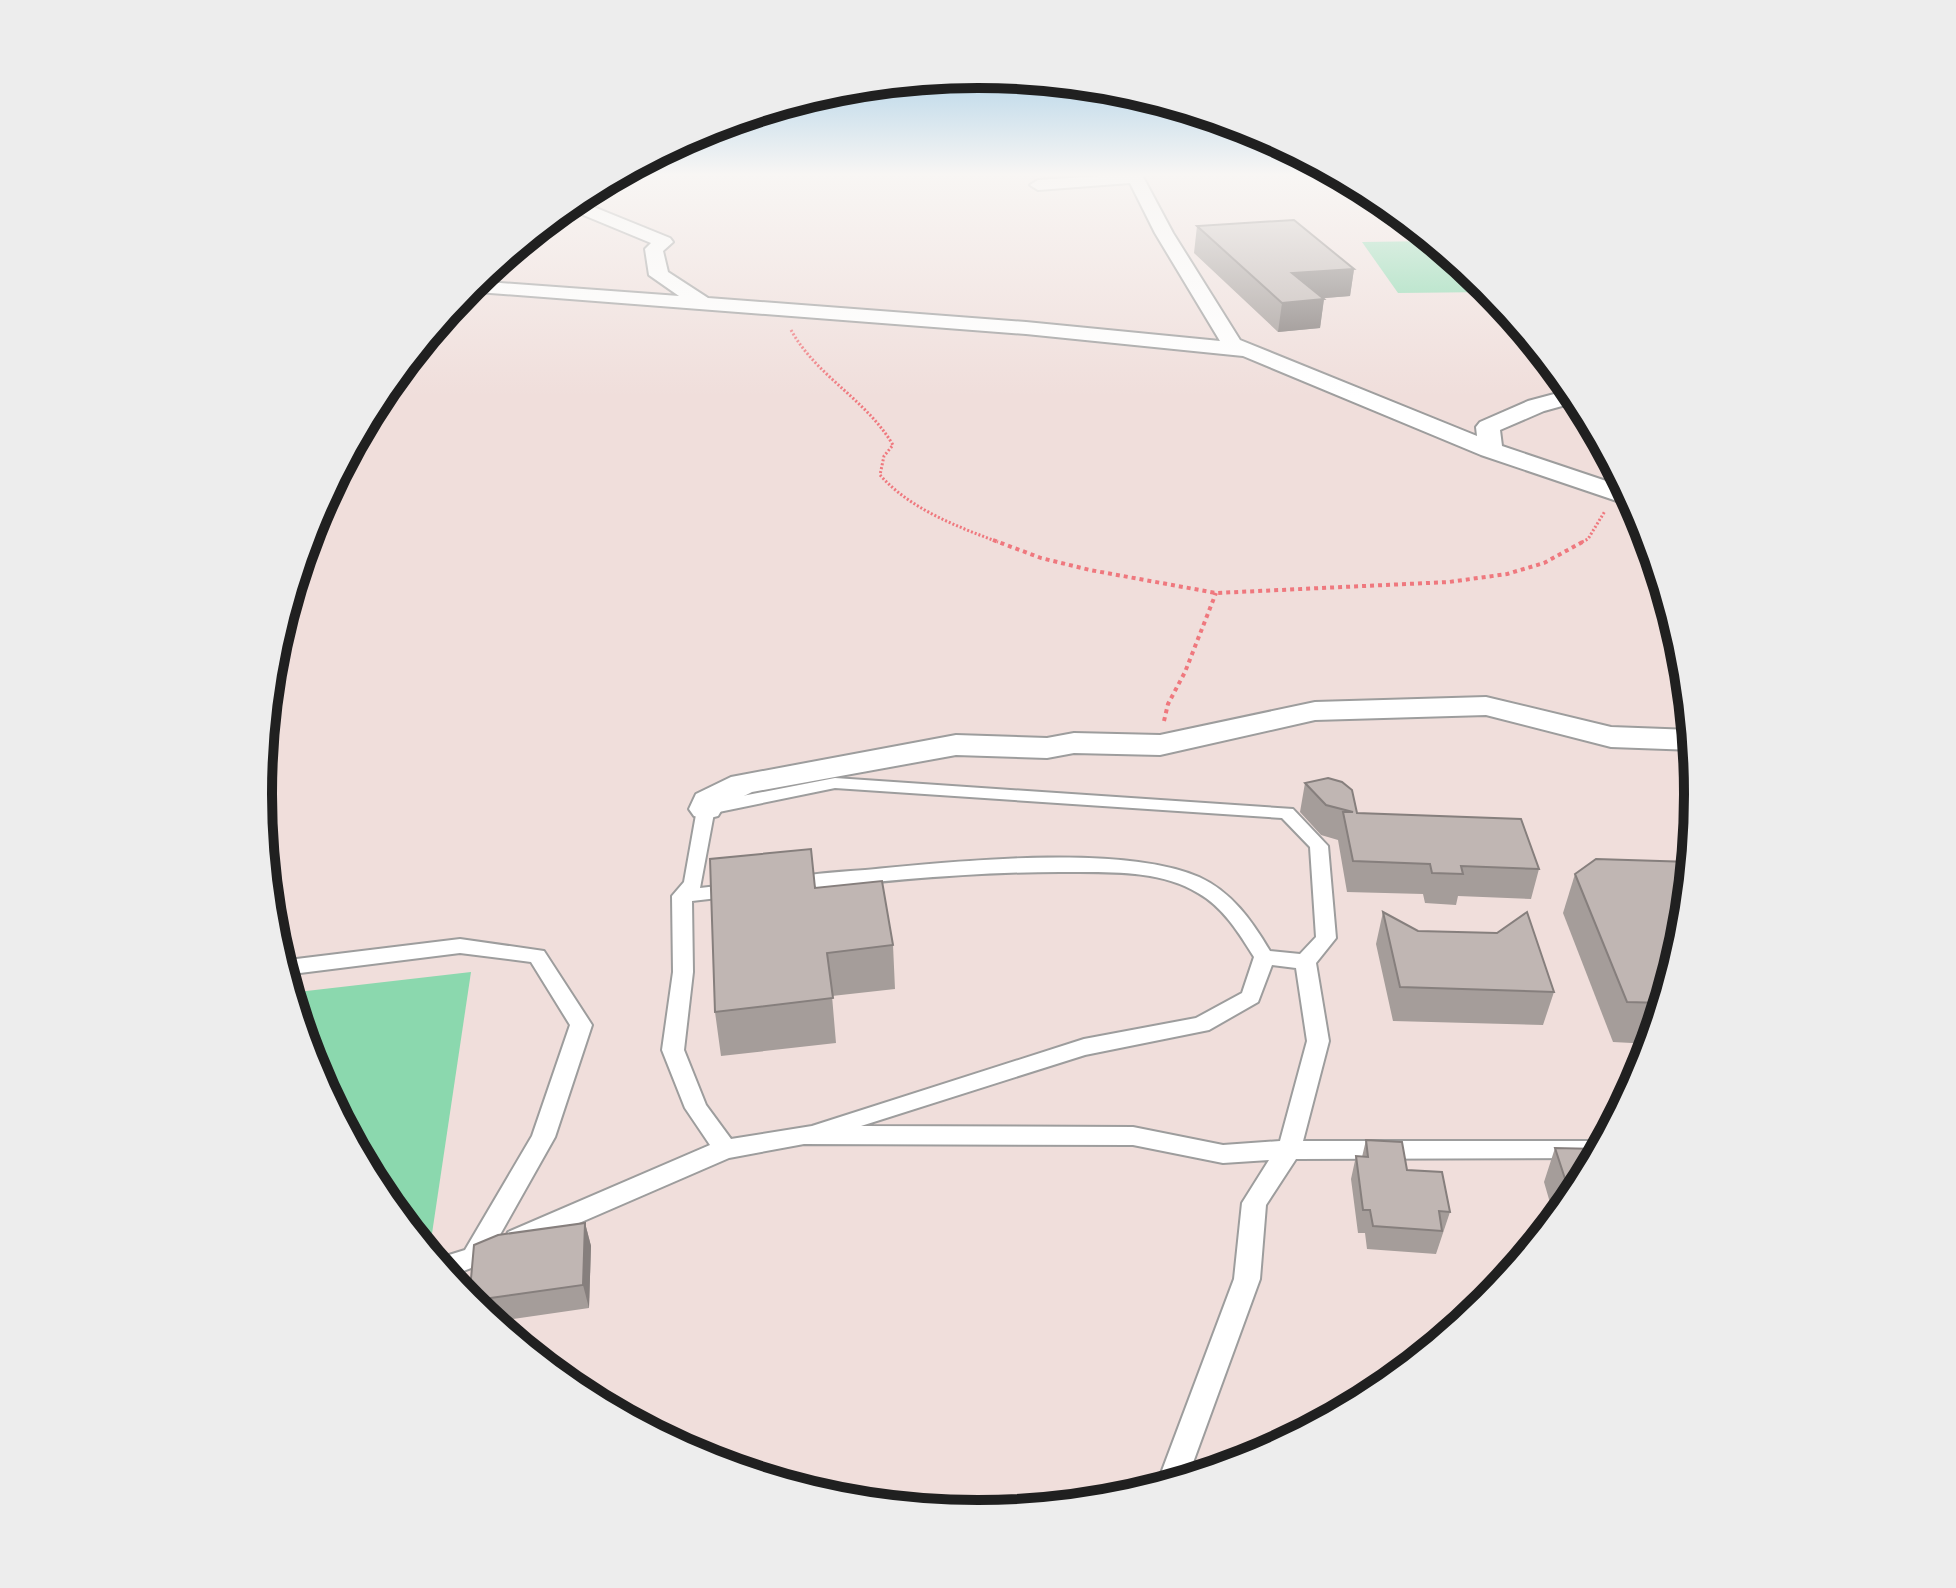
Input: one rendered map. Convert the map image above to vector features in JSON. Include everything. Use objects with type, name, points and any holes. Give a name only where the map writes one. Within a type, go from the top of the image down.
[{"type":"street","points":[[654,249],[659,275],[705,304]]},
{"type":"street","points":[[1174,249],[1232,344],[1490,450],[1616,492]]},
{"type":"street","points":[[487,287],[1026,328],[1247,350]]},
{"type":"street","points":[[1490,450],[1488,427],[1536,406],[1563,399]]},
{"type":"street","points":[[706,809],[708,801],[743,784],[956,745],[1047,748],[1074,743],[1160,745],[1315,711],[1486,706],[1611,737],[1681,740]]},
{"type":"lane","points":[[725,1149],[696,1108],[673,1050],[683,972],[682,896],[693,884],[706,809],[835,783],[1287,813],[1319,846],[1326,938],[1305,962]]},
{"type":"lane","points":[[682,896],[936,869],[1057,865],[1149,868],[1205,888],[1242,922],[1264,957]]},
{"type":"lane","points":[[294,967],[460,946],[537,956],[581,1025],[543,1137],[474,1257]]},
{"type":"lane","points":[[1264,957],[1305,962]]},
{"type":"lane","points":[[452,1264],[725,1149],[804,1135],[1084,1047],[1201,1025],[1251,997],[1264,957]]},
{"type":"lane","points":[[1176,1472],[1247,1279],[1254,1203],[1289,1150],[1318,1041],[1305,962]]},
{"type":"lane","points":[[804,1135],[1133,1136],[1223,1154],[1289,1150],[1588,1149]]},
{"type":"path","points":[[782,311],[801,351],[824,376],[873,414],[893,445],[884,456],[880,475],[898,495],[963,529],[1041,558],[1090,570],[1216,593],[1449,582],[1507,574],[1544,563],[1588,539],[1619,501]]},
{"type":"path","points":[[1160,745],[1167,700],[1187,667],[1195,639],[1216,593]]},
{"type":"shaded area","points":[[530,249],[1426,249],[1509,329],[1538,364],[1589,441],[1611,482],[1647,567],[1660,611],[1678,702],[1684,794],[1682,840],[1678,886],[1660,977],[1647,1021],[1611,1106],[1565,1186],[1538,1224],[1509,1259],[1443,1325],[1408,1354],[1331,1405],[1290,1427],[1205,1463],[1161,1476],[1070,1494],[978,1500],[932,1498],[886,1494],[795,1476],[751,1463],[666,1427],[586,1381],[548,1354],[513,1325],[447,1259],[418,1224],[367,1147],[345,1106],[309,1021],[296,977],[278,886],[272,794],[278,702],[296,611],[309,567],[345,482],[391,402],[447,329]]},
{"type":"green space","points":[[1367,249],[1426,249],[1474,292],[1398,293]]},
{"type":"green space","points":[[471,972],[431,1240],[391,1186],[345,1106],[309,1021],[300,992]]},
{"type":"building","points":[[1223,249],[1330,249],[1354,269],[1292,273],[1324,299],[1282,303]]},
{"type":"building","points":[[1328,778],[1342,782],[1352,790],[1357,813],[1521,819],[1539,869],[1461,866],[1463,874],[1432,873],[1430,864],[1353,861],[1343,812],[1353,812],[1326,805],[1305,783]]},
{"type":"building","points":[[811,849],[815,888],[882,881],[893,945],[827,953],[833,998],[715,1012],[710,859]]},
{"type":"building","points":[[1596,859],[1680,862],[1670,932],[1652,1003],[1627,1002],[1575,874]]},
{"type":"building","points":[[1383,912],[1418,931],[1497,933],[1527,912],[1554,992],[1400,987]]},
{"type":"building","points":[[1366,1140],[1402,1142],[1407,1170],[1442,1172],[1450,1212],[1439,1211],[1442,1231],[1373,1226],[1370,1210],[1363,1210],[1356,1156],[1368,1157]]},
{"type":"building","points":[[1555,1148],[1588,1149],[1567,1183]]},
{"type":"building","points":[[585,1223],[583,1285],[485,1299],[471,1284],[474,1245],[498,1235]]}]
